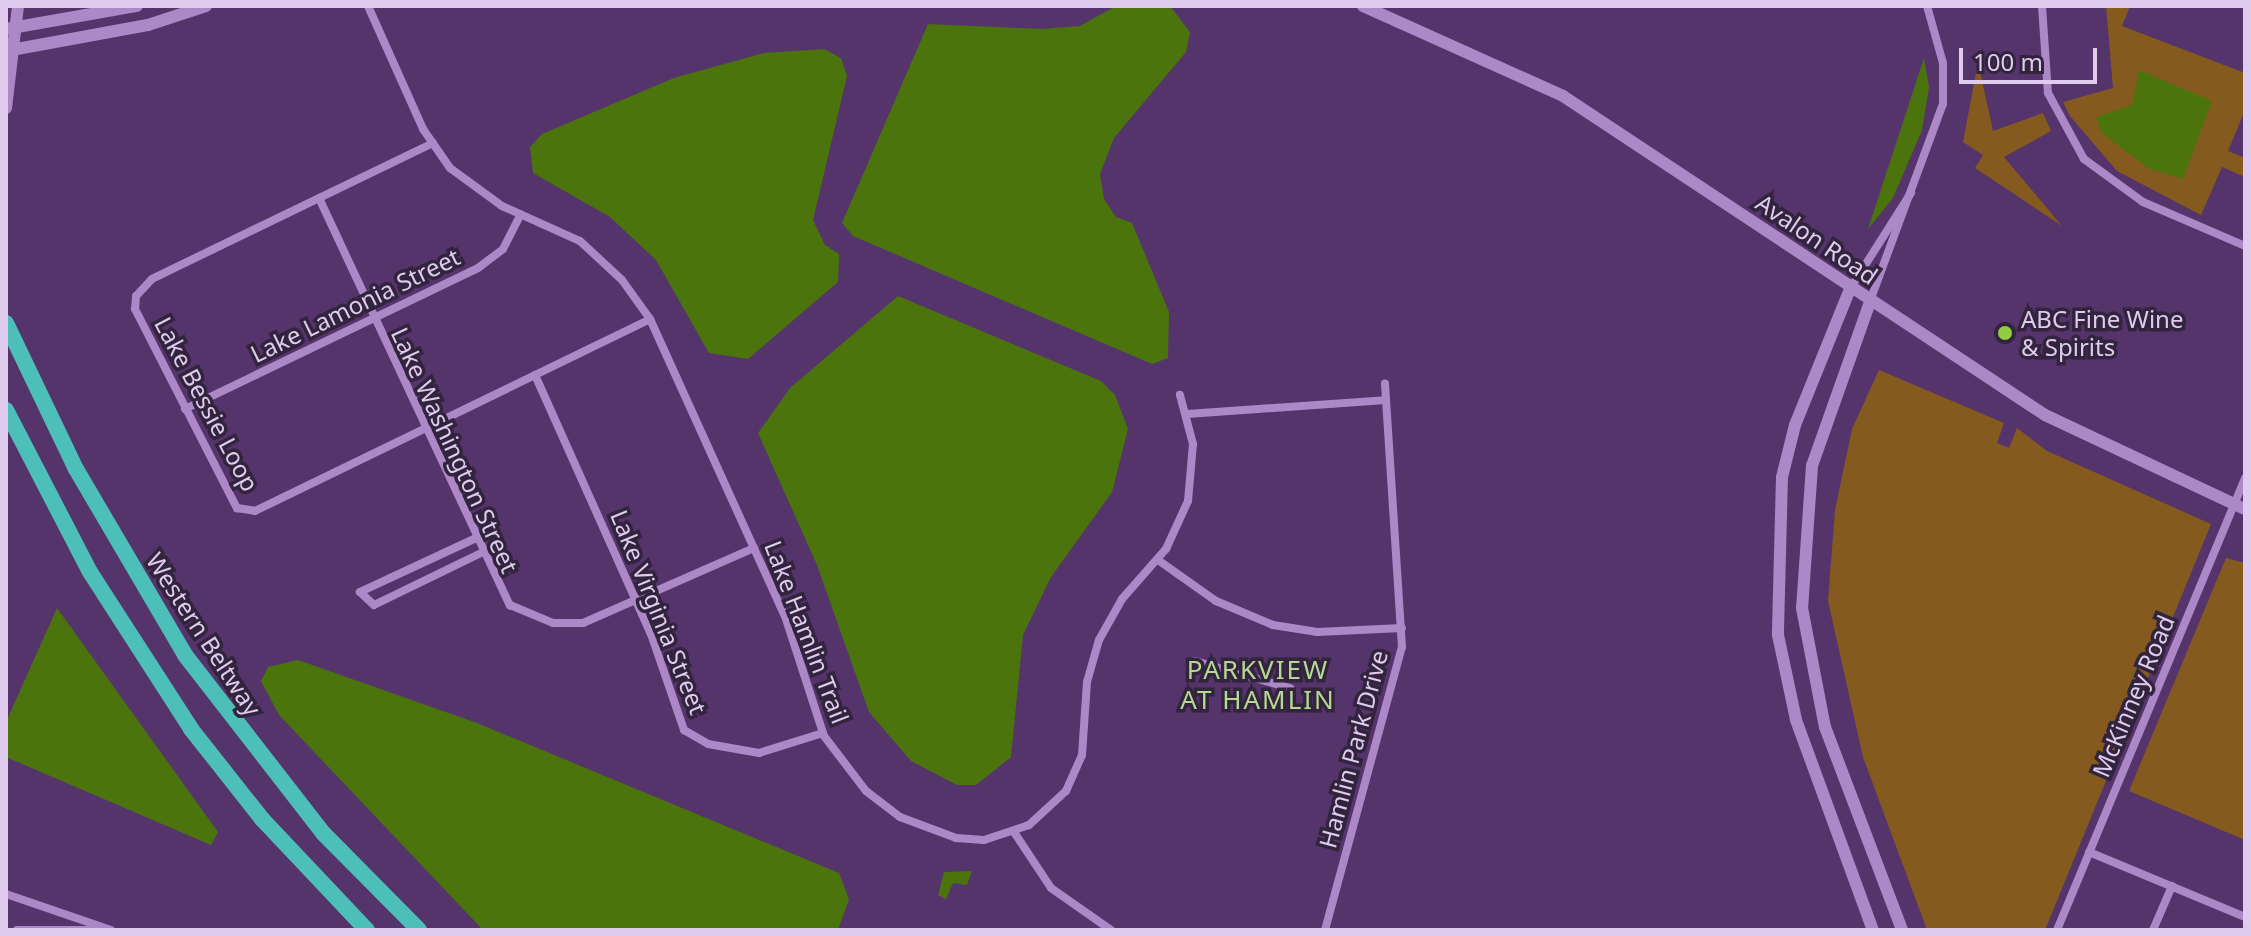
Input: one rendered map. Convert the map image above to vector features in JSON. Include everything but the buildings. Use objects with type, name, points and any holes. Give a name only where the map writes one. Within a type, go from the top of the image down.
[{"type":"highway","name":"Western Beltway","points":[[6,323],[76,469],[185,655],[324,834],[419,930]]},
{"type":"highway","points":[[6,410],[90,572],[191,729],[262,819],[367,930]]},
{"type":"main road","points":[[6,108],[11,29],[18,6]]},
{"type":"main road","points":[[11,29],[137,6]]},
{"type":"main road","points":[[10,50],[206,6]]},
{"type":"main road","name":"Avalon Road","points":[[1363,6],[1563,96],[1850,289],[2045,415],[2239,507]]},
{"type":"main road","points":[[1850,289],[1795,425],[1782,477],[1778,635],[1796,720],[1873,930]]},
{"type":"main road","points":[[1870,302],[1812,466],[1802,608],[1825,727],[1902,930]]},
{"type":"street","name":"Lake Hamlin Trail","points":[[368,6],[433,143],[476,191],[580,241],[622,280],[650,319],[754,548],[823,733],[866,791],[900,817],[956,838],[1014,832],[1051,809],[1074,779],[1099,640],[1122,599],[1158,560],[1191,489],[1187,414],[1180,395]]},
{"type":"street","points":[[1870,302],[1927,160],[1945,83],[1927,6]]},
{"type":"street","points":[[2042,6],[2048,93],[2084,159],[2143,202],[2245,246]]},
{"type":"street","name":"Lake Bessie Loop","points":[[433,143],[142,285],[135,309],[230,499],[245,511],[422,430],[650,319]]},
{"type":"street","points":[[1850,289],[1927,160]]},
{"type":"street","name":"Lake Washington Street","points":[[319,198],[422,430],[500,595],[544,621],[583,623],[754,548]]},
{"type":"street","name":"Lake Lamonia Street","points":[[185,409],[494,258],[521,214]]},
{"type":"street","name":"Lake Virginia Street","points":[[535,375],[637,601],[689,735],[759,753],[795,748],[823,733]]},
{"type":"street","name":"Hamlin Park Drive","points":[[1325,930],[1402,628],[1385,384]]},
{"type":"street","points":[[1187,414],[1386,400]]},
{"type":"street","name":"McKinney Road","points":[[2057,930],[2239,507],[2245,478]]},
{"type":"street","points":[[474,539],[360,592],[374,605],[481,553]]},
{"type":"street","points":[[1158,560],[1216,601],[1273,625],[1324,632],[1402,628]]},
{"type":"street","points":[[1195,661],[1290,688]]},
{"type":"street","points":[[1014,832],[1051,888],[1111,930]]},
{"type":"street","points":[[2089,852],[2245,917]]},
{"type":"street","points":[[2153,930],[2172,886]]},
{"type":"street","points":[[6,894],[111,930]]},
{"type":"street","points":[[17,930],[99,930]]},
{"type":"shaded area","points":[[1116,6],[1170,6],[1190,32],[1186,52],[1114,138],[1100,174],[1104,199],[1116,217],[1132,223],[1169,312],[1168,358],[1152,364],[853,236],[842,223],[928,24],[1042,29],[1080,26]]},
{"type":"shaded area","points":[[2106,6],[2130,6],[2122,26],[2245,73],[2245,110],[2228,151],[2245,158],[2245,177],[2222,167],[2201,215],[2117,171],[2070,116],[2063,102],[2113,88]]},
{"type":"shaded area","points":[[824,49],[841,58],[847,76],[813,220],[825,245],[839,254],[838,282],[748,359],[709,353],[656,260],[610,217],[533,173],[530,147],[542,134],[674,78],[764,53]]},
{"type":"shaded area","points":[[1924,58],[1929,87],[1922,130],[1893,198],[1868,229]]},
{"type":"shaded area","points":[[1978,62],[1993,131],[2043,113],[2051,131],[2004,157],[2062,226],[1975,168],[1983,155],[1963,142]]},
{"type":"shaded area","points":[[2139,70],[2212,101],[2183,179],[2148,168],[2102,133],[2096,117],[2132,105]]},
{"type":"shaded area","points":[[898,296],[1101,381],[1115,395],[1128,429],[1112,492],[1051,577],[1023,635],[1011,757],[976,785],[957,785],[911,761],[869,712],[817,565],[758,433],[790,388]]},
{"type":"shaded area","points":[[1879,370],[2004,423],[1997,443],[2009,448],[2017,428],[2047,451],[2211,524],[2045,930],[1927,930],[1863,757],[1828,601],[1835,510],[1852,429]]},
{"type":"shaded area","points":[[2226,558],[2245,563],[2245,840],[2129,791]]},
{"type":"shaded area","points":[[57,608],[218,832],[211,845],[6,757],[6,722]]},
{"type":"shaded area","points":[[298,660],[477,723],[839,873],[849,899],[838,930],[483,930],[279,715],[261,681],[268,667]]},
{"type":"shaded area","points":[[972,871],[967,885],[953,883],[946,899],[938,895],[944,872]]},
{"type":"place","name":"ABC Fine Wine & Spirits","points":[[2005,333]]},
{"type":"district","name":"PARKVIEW AT HAMLIN","points":[[1258,685]]}]
